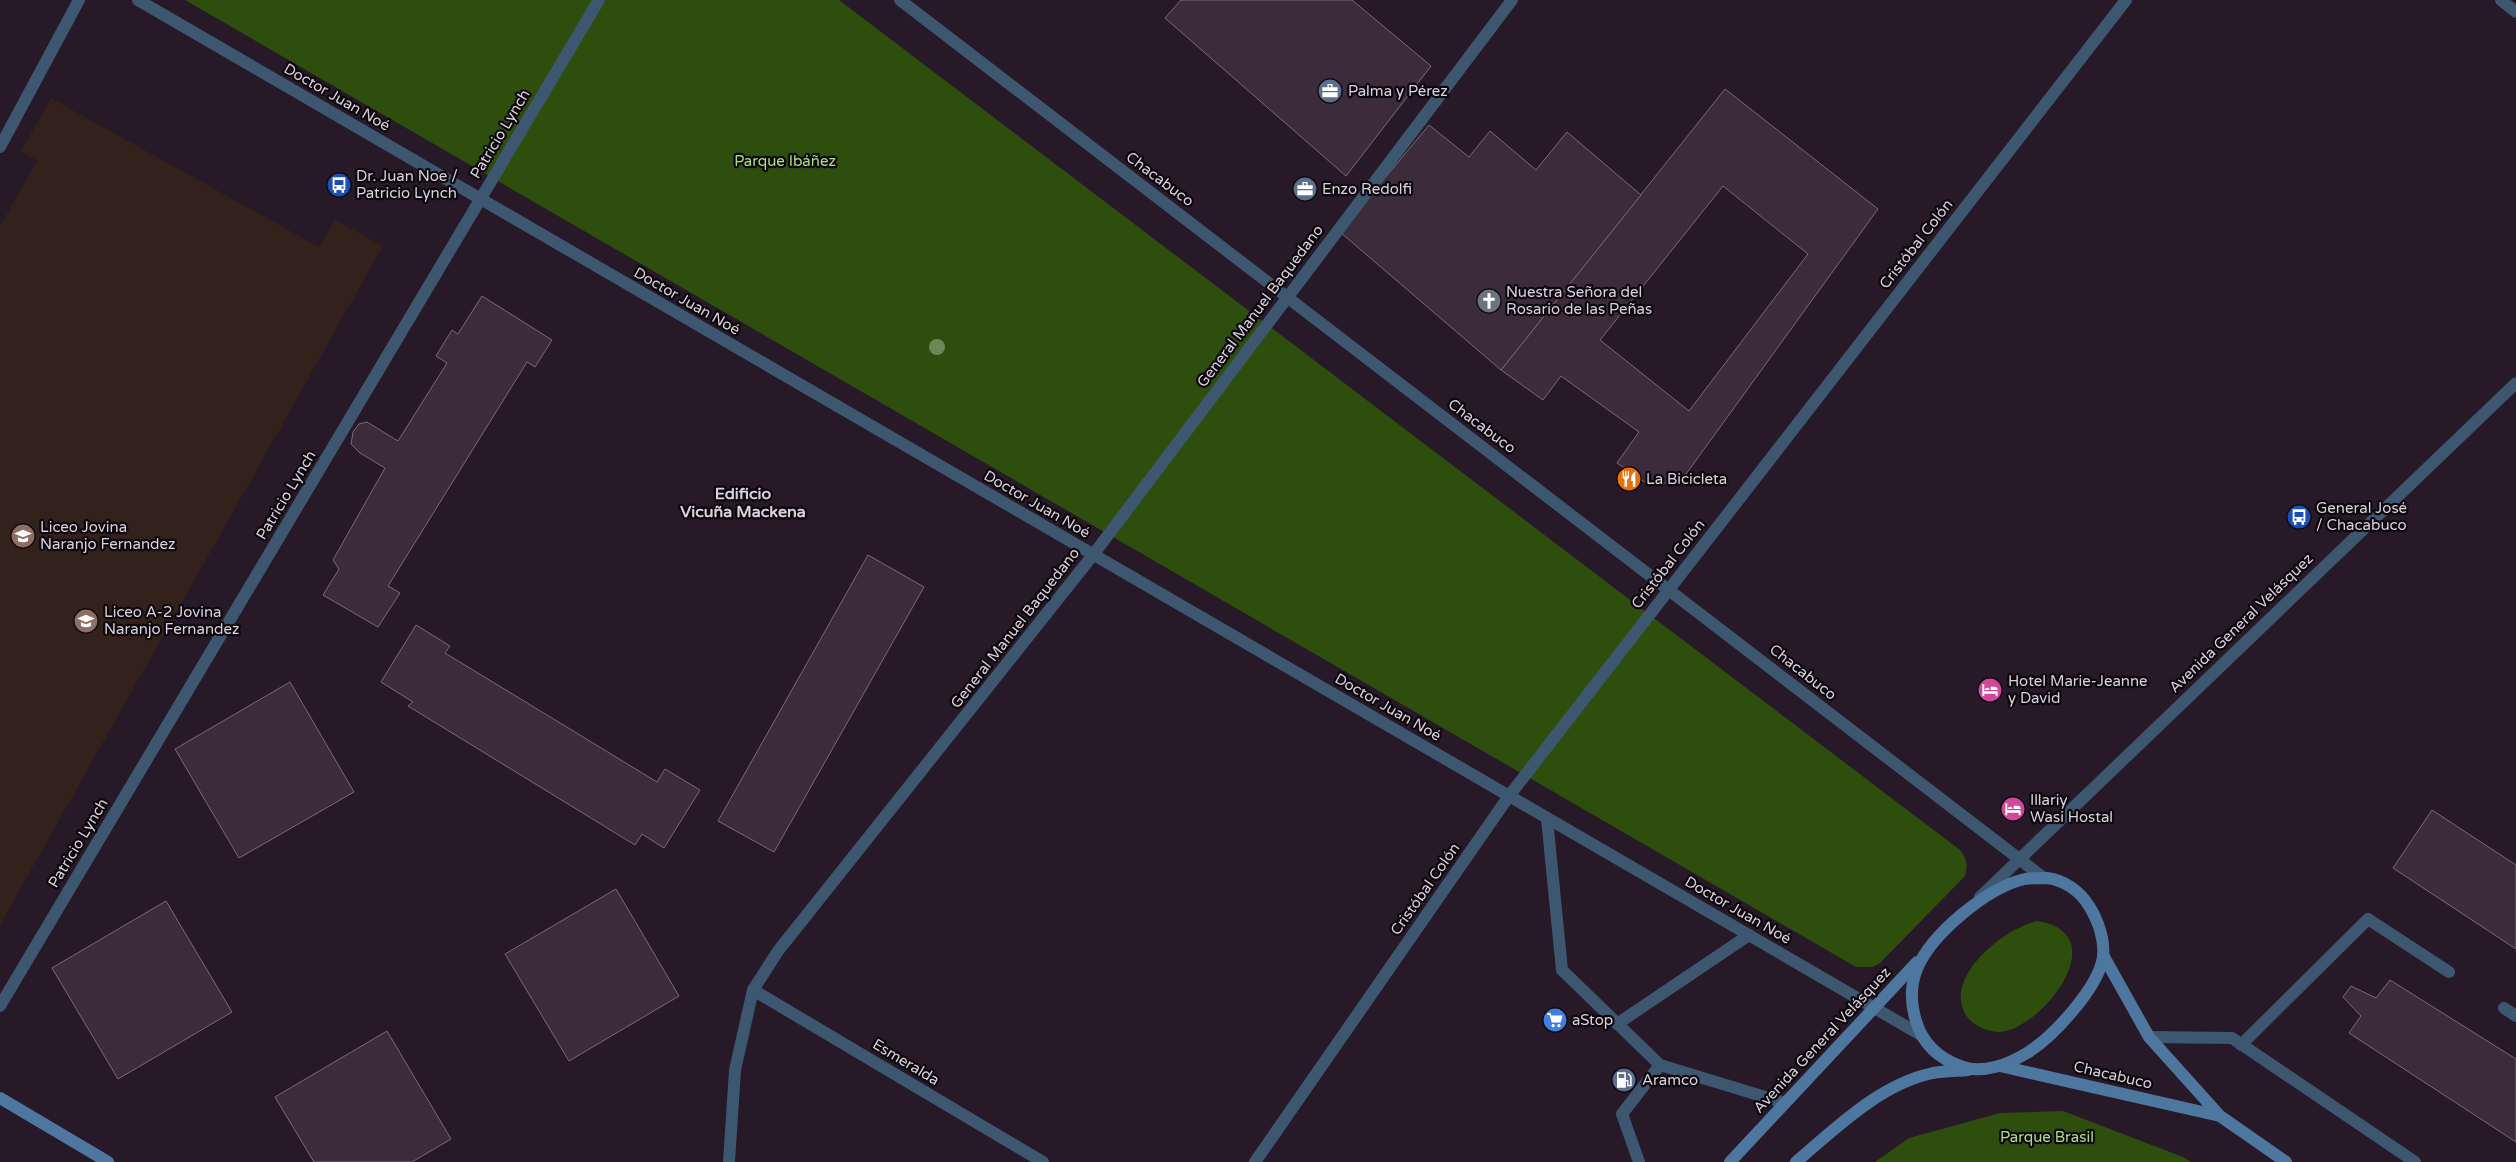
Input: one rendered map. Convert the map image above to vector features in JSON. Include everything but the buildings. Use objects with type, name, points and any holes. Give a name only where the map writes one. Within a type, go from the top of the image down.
[{"type":"main road","points":[[1796,1162],[1864,1105],[1904,1084],[1933,1073],[1995,1067],[2029,1052],[2055,1030],[2099,973],[2103,956],[2096,918],[2087,902],[2064,882],[2044,878],[2024,879],[2003,886],[1968,909],[1938,940],[1917,969],[1912,987],[1914,1012],[1921,1035],[1935,1052],[1948,1061],[1966,1068],[1995,1067]]},
{"type":"main road","name":"Avenida General Velásquez","points":[[1730,1162],[1938,940]]},
{"type":"main road","name":"Chacabuco","points":[[2103,956],[2149,1037],[2220,1116],[2286,1162]]},
{"type":"main road","name":"Chacabuco","points":[[1995,1067],[2220,1116]]},
{"type":"main road","points":[[0,1098],[108,1162]]},
{"type":"street","points":[[0,147],[80,0]]},
{"type":"street","name":"Doctor Juan Noé","points":[[138,0],[1921,1035]]},
{"type":"street","name":"Patricio Lynch","points":[[0,1006],[599,0]]},
{"type":"street","name":"Chacabuco","points":[[900,0],[2044,878]]},
{"type":"street","name":"General Manuel Baquedano","points":[[729,1162],[735,1070],[753,990],[778,951],[1093,555],[1512,0]]},
{"type":"street","name":"Cristóbal Colón","points":[[1255,1162],[1510,796],[2126,0]]},
{"type":"street","points":[[2500,0],[2516,12]]},
{"type":"street","name":"Avenida General Velásquez","points":[[1968,909],[2516,383]]},
{"type":"street","points":[[1547,819],[1562,970],[1660,1065],[1785,1103]]},
{"type":"street","points":[[2241,1045],[2368,919],[2449,972]]},
{"type":"street","points":[[1618,1024],[1749,935]]},
{"type":"street","name":"Esmeralda","points":[[753,990],[1043,1162]]},
{"type":"street","points":[[2504,1008],[2516,1016]]},
{"type":"street","points":[[2149,1037],[2232,1038],[2415,1162]]},
{"type":"street","points":[[1639,1162],[1622,1114],[1660,1065]]},
{"type":"shaded area","name":"Liceo A-2 Jovina Naranjo Fernandez","points":[[51,98],[319,247],[335,220],[383,246],[0,925],[0,226],[37,161],[21,151]]},
{"type":"green space","name":"Parque Ibáñez","points":[[185,0],[839,0],[1960,850],[1966,862],[1965,876],[1880,963],[1872,967],[1856,967]]},
{"type":"green space","points":[[2038,921],[2061,930],[2071,944],[2071,963],[2063,982],[2049,1001],[2032,1017],[2014,1028],[1998,1032],[1985,1030],[1968,1018],[1961,1003],[1962,988],[1968,972],[1993,944],[2024,925]]},
{"type":"green space","name":"Parque Brasil","points":[[2063,1111],[2183,1157],[2191,1162],[1875,1162],[1909,1138],[2000,1113]]},
{"type":"place","name":"Palma y Pérez","points":[[1330,91]]},
{"type":"place","name":"Dr. Juan Noe / Patricio Lynch","points":[[339,185]]},
{"type":"place","name":"Enzo Redolfi","points":[[1305,189]]},
{"type":"place","name":"Nuestra Señora del Rosario de las Peñas","points":[[1489,301]]},
{"type":"place","name":"La Bicicleta","points":[[1629,479]]},
{"type":"place","name":"General José / Chacabuco","points":[[2299,517]]},
{"type":"place","name":"Liceo Jovina Naranjo Fernandez","points":[[23,536]]},
{"type":"place","name":"Liceo A-2 Jovina Naranjo Fernandez","points":[[86,621]]},
{"type":"place","name":"Hotel Marie-Jeanne y David","points":[[1990,690]]},
{"type":"place","name":"Illariy Wasi Hostal","points":[[2013,809]]},
{"type":"place","name":"aStop","points":[[1555,1020]]},
{"type":"place","name":"Aramco","points":[[1624,1080]]},
{"type":"district","name":"Edificio Vicuña Mackena","points":[[743,502]]}]
